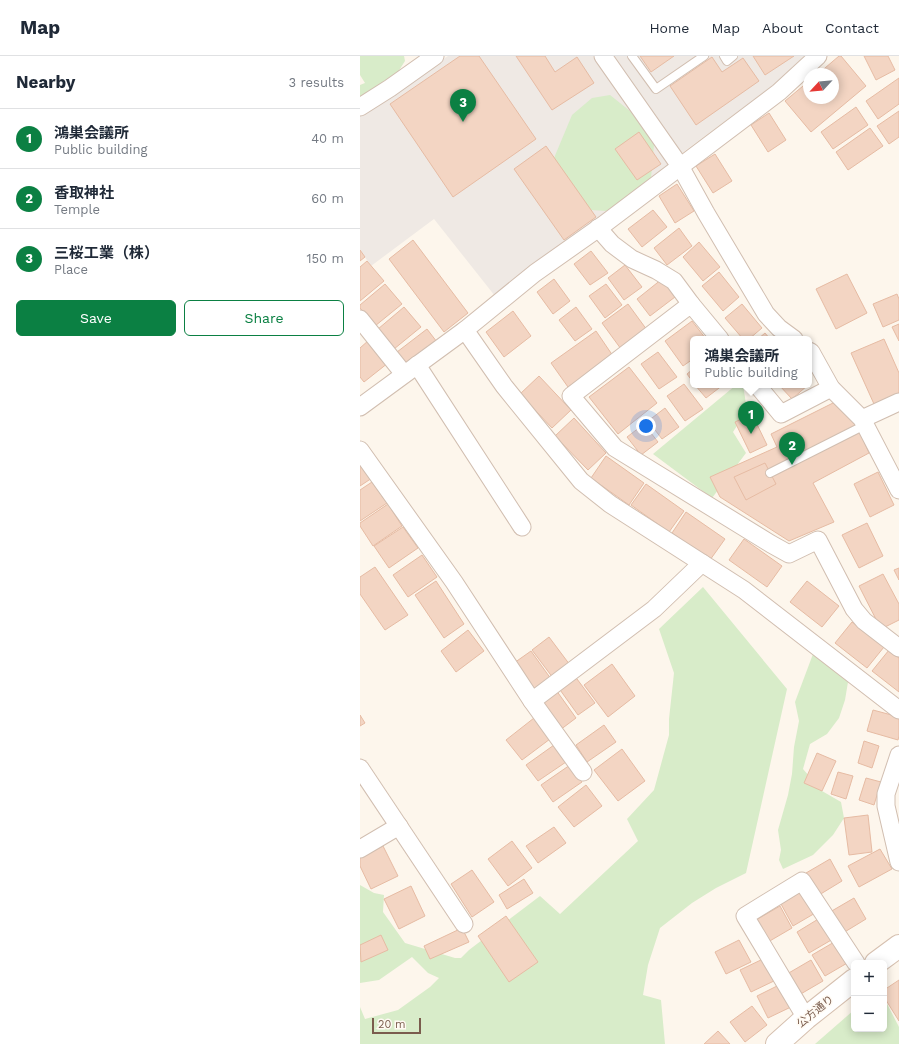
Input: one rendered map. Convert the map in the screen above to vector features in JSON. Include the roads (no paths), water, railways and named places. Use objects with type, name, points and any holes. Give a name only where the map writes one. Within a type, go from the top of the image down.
[{"type":"street","points":[[360,108],[435,56]]},
{"type":"street","points":[[603,56],[680,166],[766,314],[778,328],[790,336]]},
{"type":"street","points":[[360,407],[465,330],[535,273],[598,228],[779,92],[818,56]]},
{"type":"street","points":[[598,228],[612,244],[632,259],[656,270],[674,281],[718,336]]},
{"type":"street","points":[[691,304],[571,396],[615,448],[789,554],[818,540],[854,609],[864,621],[899,648]]},
{"type":"street","points":[[360,320],[410,370],[522,527]]},
{"type":"street","points":[[465,330],[504,386],[582,481],[610,504],[744,590],[899,710]]},
{"type":"street","points":[[812,354],[831,388],[863,422],[899,490]]},
{"type":"street","points":[[759,388],[781,414],[831,388]]},
{"type":"street","points":[[863,422],[899,402]]},
{"type":"street","points":[[360,450],[454,582],[532,701],[583,772]]},
{"type":"street","points":[[532,701],[654,609],[702,563]]},
{"type":"street","points":[[899,755],[893,794],[886,806],[899,862]]},
{"type":"street","points":[[360,768],[464,924]]},
{"type":"street","points":[[360,849],[399,826]]},
{"type":"street","points":[[806,1018],[745,916],[802,881],[854,960]]},
{"type":"street","points":[[880,960],[899,946]]},
{"type":"street","name":"公方通り","points":[[777,1044],[806,1018],[851,982]]},
{"type":"lane","points":[[632,56],[656,89],[704,56]]},
{"type":"lane","points":[[724,56],[727,60],[733,56]]},
{"type":"lane","points":[[770,473],[863,422]]},
{"type":"place","name":"三桜工業（株）","points":[[463,122]]},
{"type":"place","name":"鴻巣会議所","points":[[751,434]]},
{"type":"place","name":"香取神社","points":[[792,465]]}]
